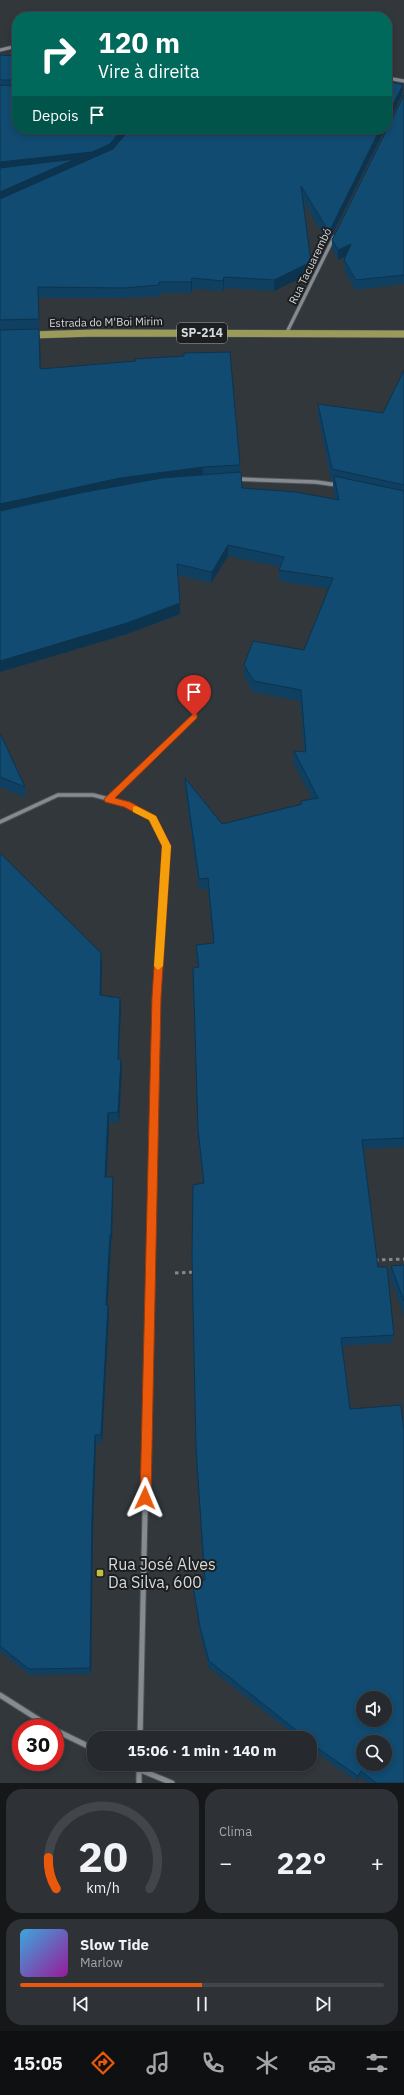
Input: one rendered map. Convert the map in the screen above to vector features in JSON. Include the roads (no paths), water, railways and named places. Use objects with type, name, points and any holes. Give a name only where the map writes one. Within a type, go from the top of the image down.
[{"type":"main road","name":"Estrada do M'Boi Mirim","points":[[0,336],[103,332],[404,334]]},
{"type":"street","points":[[0,50],[12,47]]},
{"type":"street","points":[[392,79],[404,81]]},
{"type":"street","points":[[126,142],[129,137],[128,134]]},
{"type":"street","name":"Rua Tacuarembó","points":[[286,334],[338,230]]},
{"type":"street","points":[[231,479],[316,482],[339,486]]},
{"type":"street","points":[[0,822],[10,816],[58,795],[93,795],[126,804],[153,818],[167,846],[156,997],[140,1731]]},
{"type":"street","points":[[0,1695],[38,1719]]},
{"type":"street","points":[[64,1734],[87,1746]]},
{"type":"street","points":[[139,1771],[139,1783]]},
{"type":"street","points":[[147,1771],[172,1783]]},
{"type":"lane","points":[[108,799],[194,716]]},
{"type":"place","name":"Rua José Alves Da Silva, 600","points":[[100,1573]]}]
